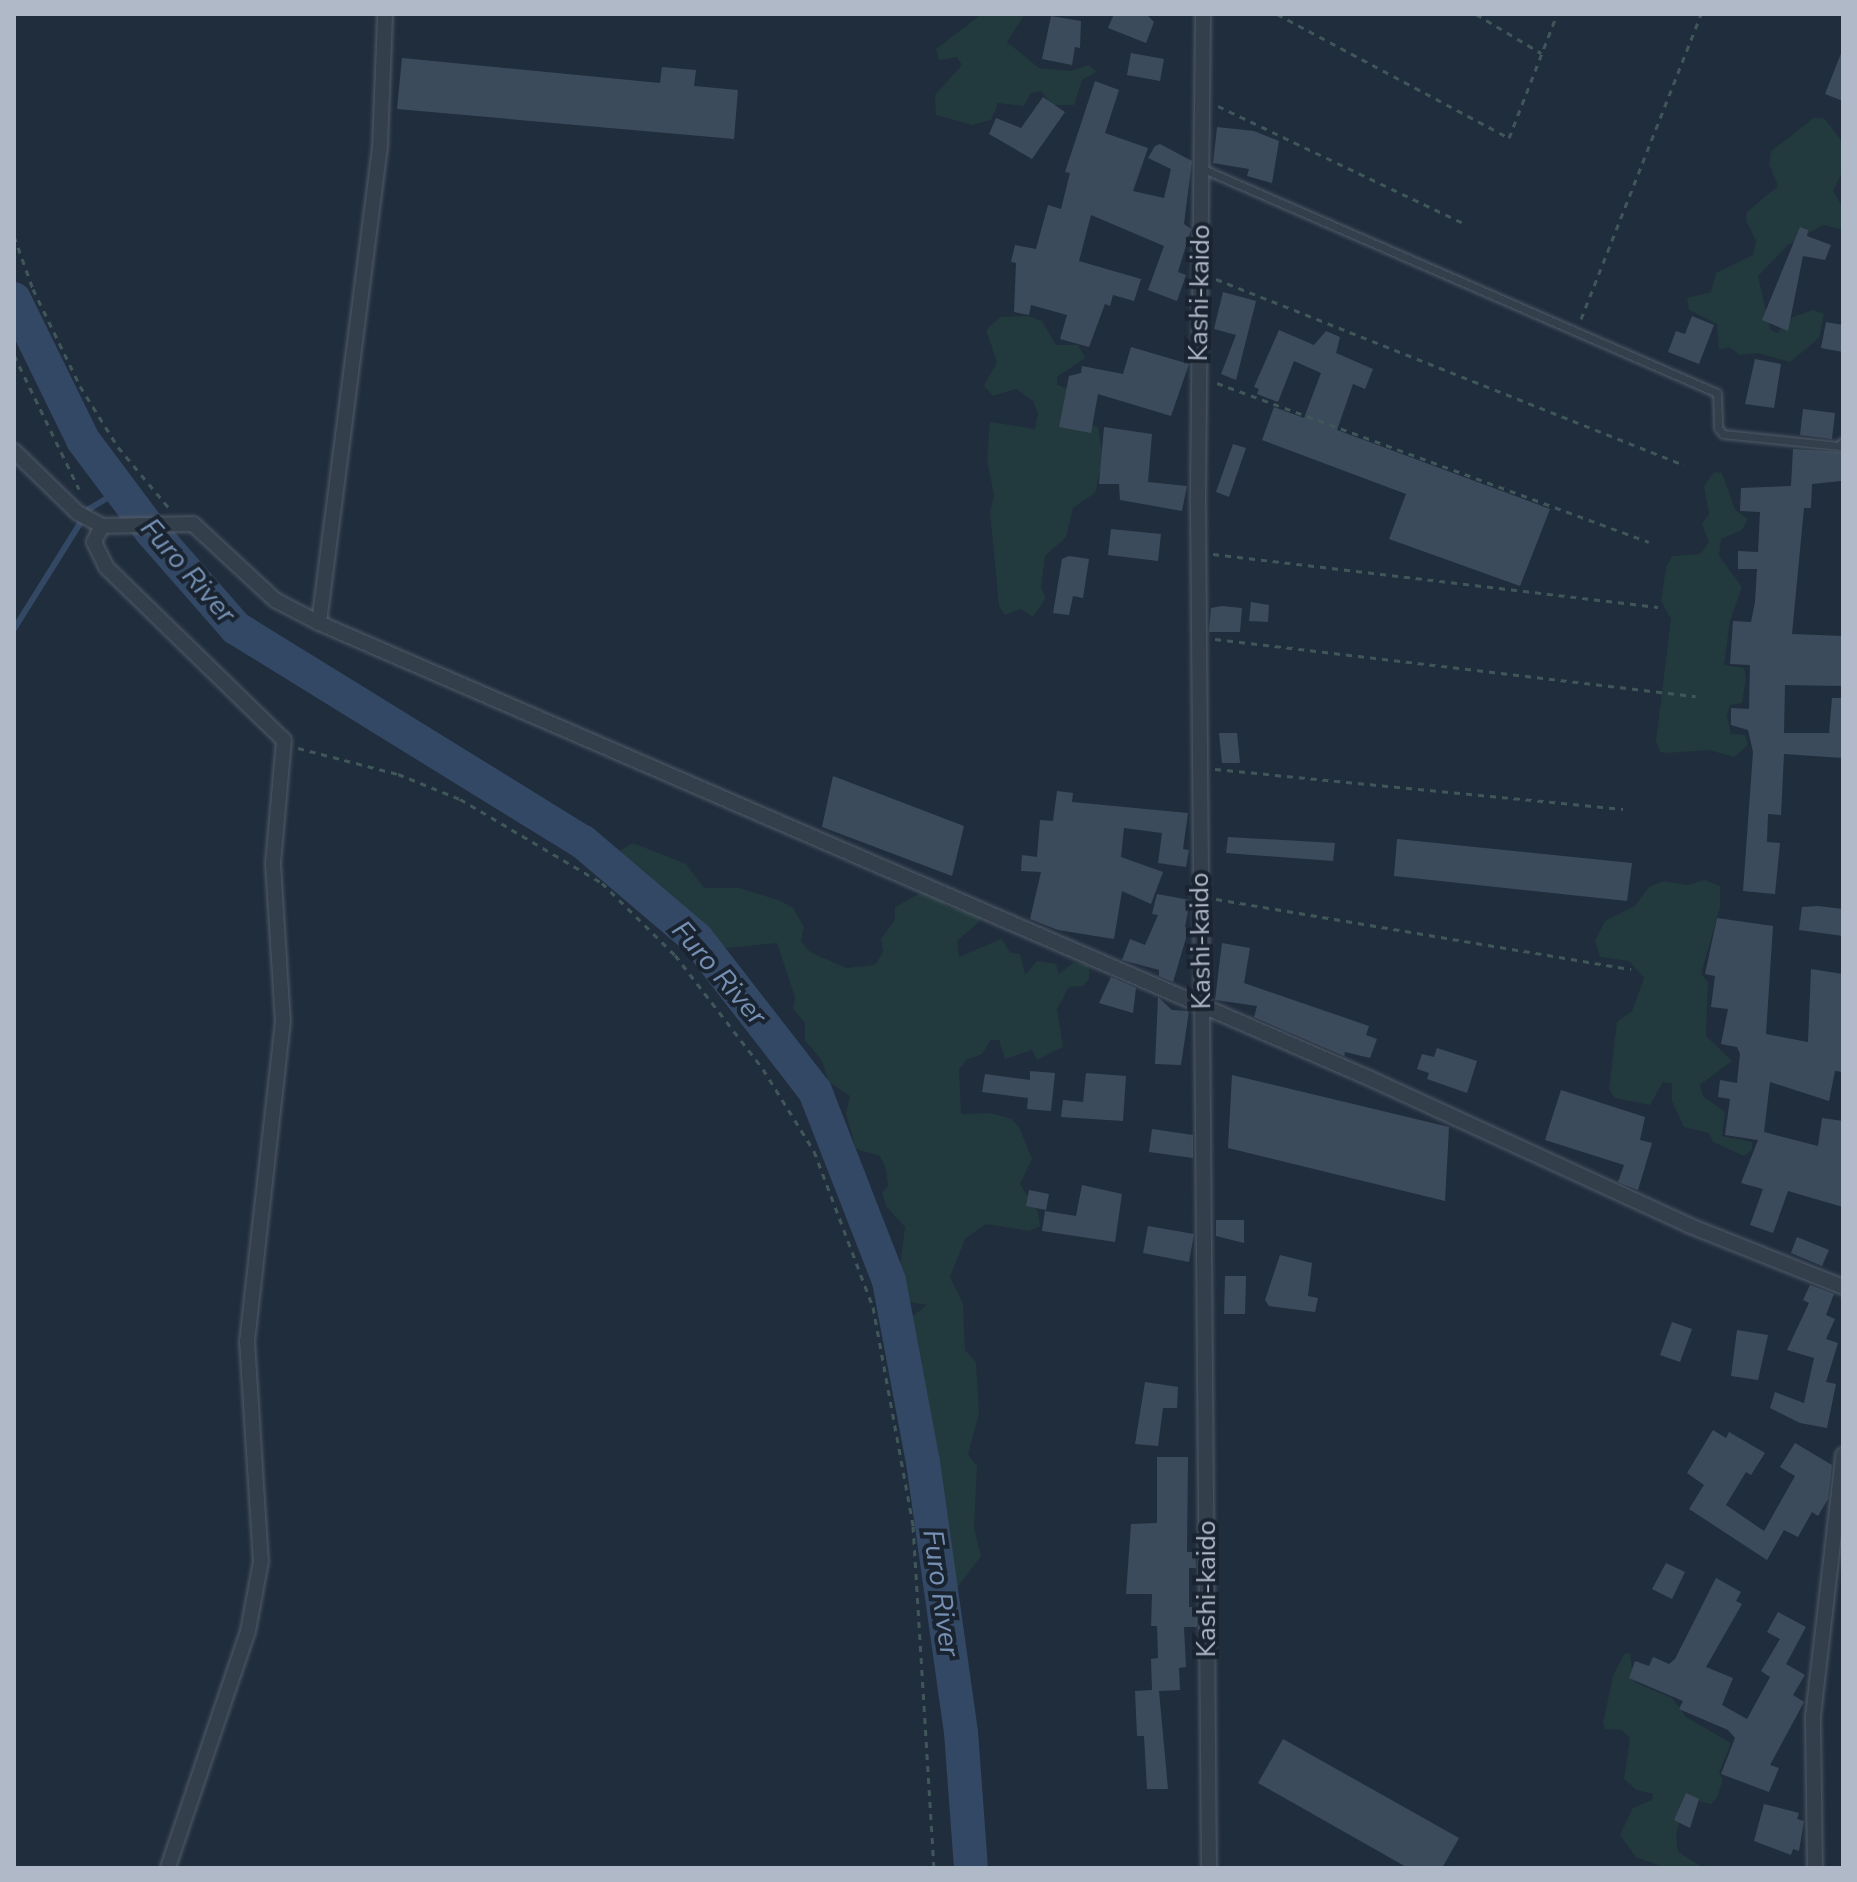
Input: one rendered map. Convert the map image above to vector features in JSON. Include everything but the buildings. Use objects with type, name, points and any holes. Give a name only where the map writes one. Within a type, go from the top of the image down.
[{"type":"street","points":[[319,623],[380,147],[385,14]]},
{"type":"street","name":"Kashi-kaido","points":[[1203,14],[1198,553],[1209,1868]]},
{"type":"street","points":[[14,451],[78,513],[102,526],[193,524],[275,600],[319,623],[1369,1078],[1688,1225],[1843,1287]]},
{"type":"street","points":[[102,526],[94,542],[106,567],[268,719],[283,743],[273,864],[283,1021],[247,1341],[261,1561],[248,1631],[168,1868]]},
{"type":"street","points":[[1815,1868],[1813,1716],[1843,1455]]},
{"type":"lane","points":[[1201,168],[1717,393],[1718,428],[1723,434],[1839,446],[1843,441]]},
{"type":"path","points":[[1277,14],[1509,138],[1557,14]]},
{"type":"path","points":[[1476,14],[1542,53]]},
{"type":"path","points":[[1576,332],[1701,14]]},
{"type":"path","points":[[1202,99],[1467,225]]},
{"type":"path","points":[[14,236],[33,289],[80,386],[118,447],[181,522]]},
{"type":"path","points":[[1201,273],[1684,465]]},
{"type":"path","points":[[14,355],[79,484],[78,513]]},
{"type":"path","points":[[1199,376],[1649,542]]},
{"type":"path","points":[[1198,553],[1658,607]]},
{"type":"path","points":[[1199,638],[1696,696]]},
{"type":"path","points":[[283,743],[398,774],[460,799],[602,883],[675,955],[763,1069],[814,1151],[873,1307],[913,1526],[934,1868]]},
{"type":"path","points":[[1200,768],[1623,809]]},
{"type":"path","points":[[1200,896],[1631,969]]},
{"type":"green space","points":[[982,14],[1025,14],[1007,42],[1039,68],[1071,71],[1089,65],[1096,72],[1082,80],[1074,105],[1052,105],[1041,91],[1031,93],[1024,106],[998,103],[991,120],[972,125],[936,115],[935,95],[962,65],[957,57],[939,60],[936,49]]},
{"type":"green space","points":[[1814,118],[1824,118],[1843,143],[1843,170],[1833,191],[1843,208],[1843,230],[1823,225],[1788,245],[1758,276],[1770,329],[1777,333],[1793,317],[1813,310],[1824,314],[1819,338],[1790,362],[1758,353],[1740,355],[1729,347],[1719,350],[1717,324],[1689,310],[1687,298],[1711,292],[1716,273],[1753,255],[1756,241],[1746,220],[1747,212],[1778,186],[1769,164],[1771,151]]},
{"type":"green space","points":[[1028,316],[1042,321],[1056,345],[1078,345],[1085,358],[1057,377],[1057,385],[1070,389],[1085,422],[1098,427],[1103,458],[1095,493],[1073,508],[1066,537],[1045,556],[1041,588],[1046,598],[1033,617],[1021,609],[1005,615],[999,606],[990,511],[994,496],[987,459],[990,422],[1035,429],[1038,414],[1033,401],[1016,389],[993,396],[984,386],[997,362],[986,330],[1000,317]]},
{"type":"green space","points":[[1714,472],[1722,473],[1735,510],[1748,519],[1742,530],[1721,539],[1719,556],[1742,587],[1730,621],[1724,665],[1744,668],[1746,678],[1742,703],[1730,705],[1727,715],[1731,734],[1745,735],[1748,745],[1734,757],[1709,750],[1660,752],[1656,741],[1671,619],[1661,601],[1666,567],[1672,556],[1700,554],[1709,542],[1702,524],[1709,514],[1704,486]]},
{"type":"green space","points":[[633,843],[686,864],[704,888],[739,888],[793,908],[804,927],[801,941],[810,952],[846,968],[875,965],[883,952],[881,939],[895,919],[895,907],[922,892],[937,895],[949,908],[980,914],[981,920],[957,941],[959,957],[1001,939],[1011,953],[1020,954],[1025,975],[1037,961],[1056,964],[1059,974],[1074,962],[1089,965],[1089,979],[1083,986],[1069,987],[1057,1009],[1063,1047],[1037,1060],[1032,1050],[1005,1059],[999,1040],[991,1040],[982,1054],[966,1060],[959,1070],[961,1114],[990,1113],[1012,1119],[1020,1129],[1032,1159],[1020,1184],[1038,1212],[1040,1226],[1029,1231],[986,1224],[965,1239],[950,1277],[963,1303],[965,1350],[976,1362],[979,1414],[968,1454],[977,1466],[974,1528],[981,1556],[956,1589],[909,1338],[909,1319],[927,1305],[903,1301],[899,1276],[905,1227],[886,1206],[882,1193],[888,1186],[886,1169],[880,1156],[856,1149],[846,1113],[850,1096],[829,1082],[822,1061],[805,1040],[805,1023],[793,1009],[795,997],[777,943],[725,948],[705,925],[689,921],[670,927],[661,920],[658,899],[650,891],[635,893],[623,881],[626,869],[619,851]]},
{"type":"green space","points":[[1704,880],[1720,886],[1720,907],[1701,974],[1708,982],[1706,1036],[1732,1061],[1700,1085],[1703,1096],[1725,1112],[1722,1136],[1752,1142],[1752,1150],[1744,1156],[1713,1142],[1709,1133],[1684,1127],[1672,1101],[1672,1083],[1663,1082],[1650,1105],[1615,1098],[1609,1089],[1617,1022],[1632,1011],[1644,978],[1629,961],[1600,957],[1595,941],[1605,921],[1635,906],[1649,887],[1664,881],[1688,885]]},
{"type":"green space","points":[[1630,1653],[1634,1682],[1672,1698],[1686,1717],[1731,1743],[1719,1773],[1723,1779],[1717,1798],[1711,1804],[1695,1800],[1684,1807],[1676,1834],[1678,1852],[1704,1868],[1666,1868],[1636,1857],[1620,1835],[1633,1808],[1652,1800],[1653,1794],[1637,1790],[1624,1779],[1630,1738],[1622,1730],[1605,1729],[1603,1723],[1613,1676],[1624,1654]]},
{"type":"waterway","name":"Furo River","points":[[14,299],[83,440],[151,531],[236,628],[583,842],[697,939],[815,1091],[889,1281],[923,1462],[961,1732],[971,1868]]},
{"type":"waterway","points":[[14,629],[89,509],[121,490]]}]
